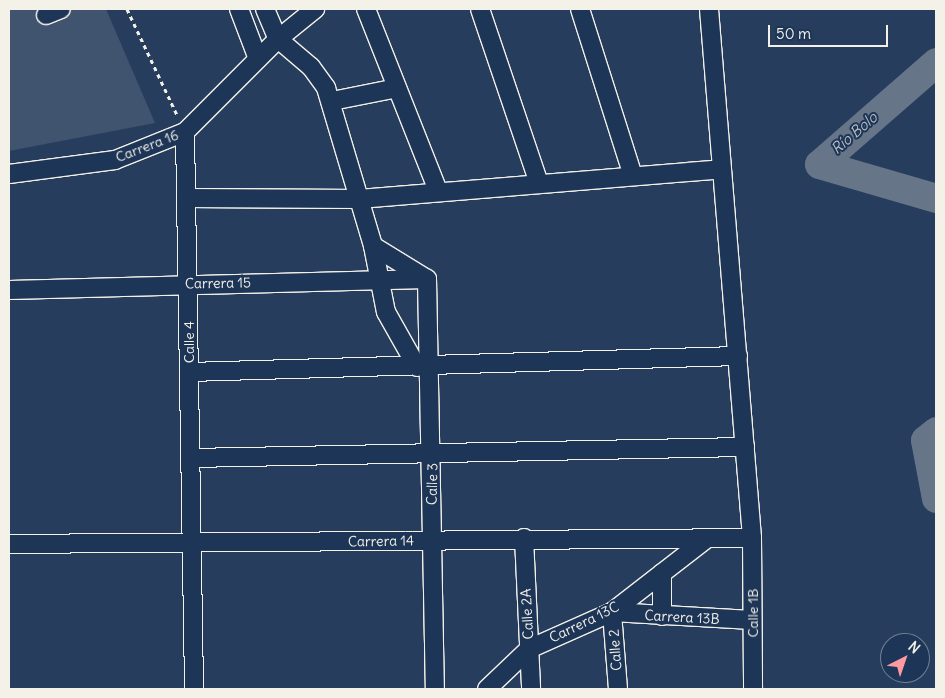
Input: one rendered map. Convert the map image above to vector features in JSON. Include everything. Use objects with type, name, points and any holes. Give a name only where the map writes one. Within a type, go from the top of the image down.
[{"type":"street","points":[[238,9],[258,59]]},
{"type":"street","points":[[265,9],[278,39],[320,76],[332,101],[373,246],[386,312],[424,367]]},
{"type":"street","name":"Carrera 16","points":[[9,174],[115,160],[185,132],[278,39],[315,9]]},
{"type":"street","points":[[366,9],[438,191]]},
{"type":"street","points":[[480,9],[539,183]]},
{"type":"street","points":[[580,9],[633,176]]},
{"type":"street","name":"Calle 1B","points":[[709,9],[752,538],[753,689]]},
{"type":"street","points":[[332,101],[397,88]]},
{"type":"street","name":"Calle 4","points":[[185,132],[194,544],[194,689]]},
{"type":"street","points":[[186,198],[359,199],[722,169]]},
{"type":"street","points":[[373,246],[427,279]]},
{"type":"street","name":"Carrera 15","points":[[9,290],[427,279]]},
{"type":"street","name":"Calle 3","points":[[427,279],[424,367],[432,454],[435,689]]},
{"type":"street","points":[[190,372],[424,367],[738,356]]},
{"type":"street","points":[[191,458],[745,447]]},
{"type":"street","name":"Carrera 14","points":[[9,544],[194,544],[524,538],[752,538]]},
{"type":"street","name":"Calle 2A","points":[[524,538],[531,689]]},
{"type":"street","name":"Carrera 13C","points":[[487,689],[529,649],[612,612],[706,539]]},
{"type":"street","points":[[662,572],[662,616]]},
{"type":"street","name":"Carrera 13B","points":[[612,612],[752,620]]},
{"type":"street","name":"Calle 2","points":[[612,612],[618,689]]},
{"type":"path","points":[[127,9],[185,132]]},
{"type":"shaded area","points":[[9,9],[106,9],[155,123],[9,151]]},
{"type":"waterway","name":"Río Bolo","points":[[936,62],[819,164],[936,198]]},
{"type":"waterway","name":"Río Bolo","points":[[936,431],[925,440],[936,498]]}]
